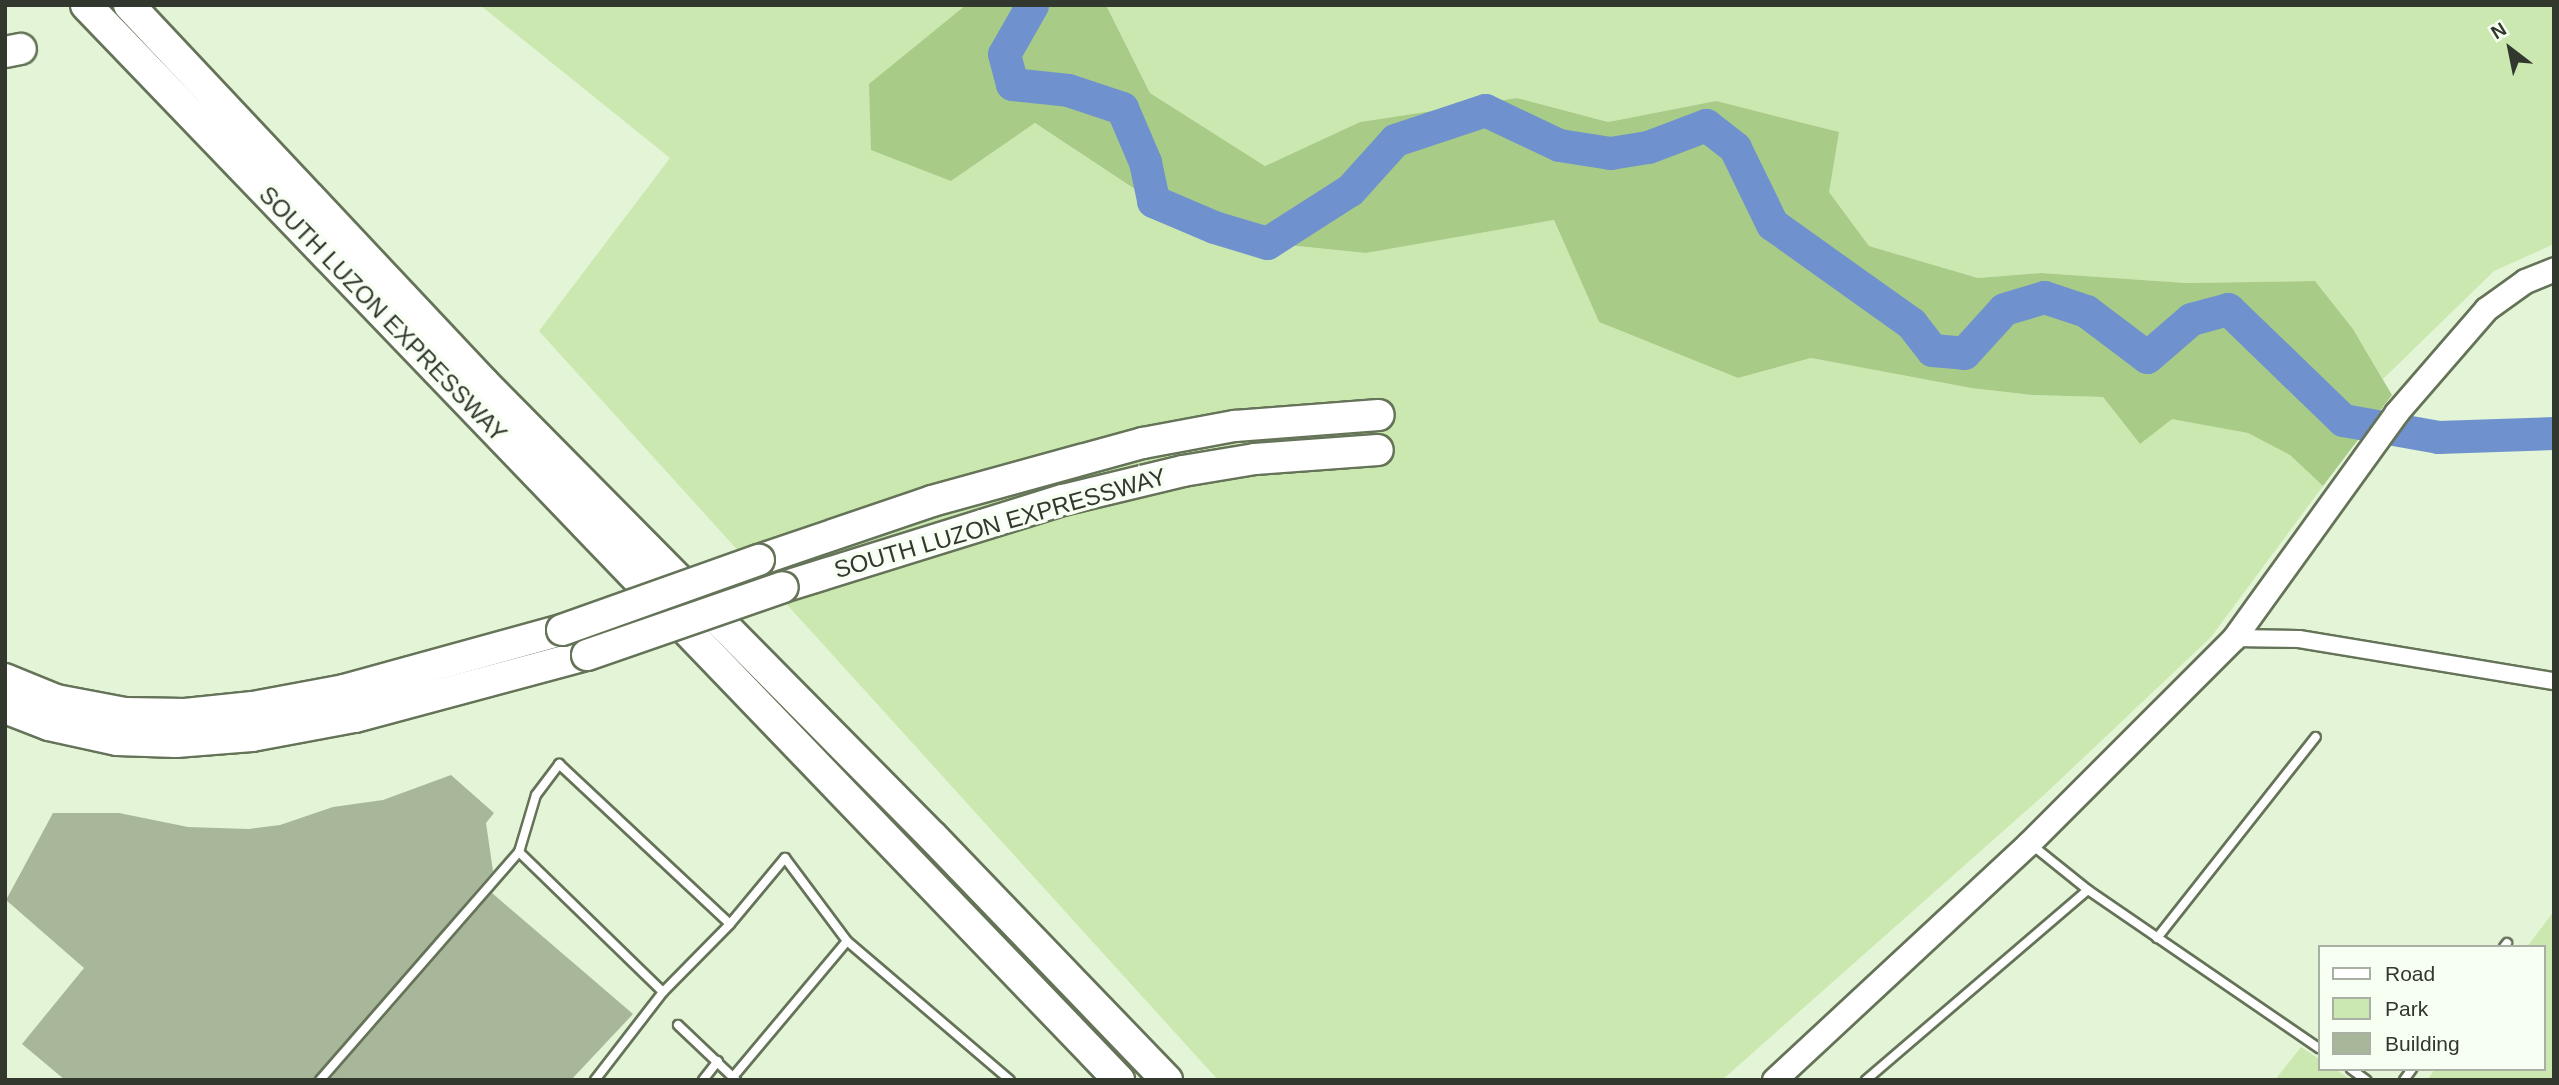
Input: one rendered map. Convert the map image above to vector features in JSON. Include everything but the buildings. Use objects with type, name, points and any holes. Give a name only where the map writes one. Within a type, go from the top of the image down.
[{"type":"highway","name":"SOUTH LUZON EXPRESSWAY","points":[[86,5],[1119,1080]]},
{"type":"highway","name":"SOUTH LUZON EXPRESSWAY","points":[[129,5],[484,383],[932,836],[1167,1080]]},
{"type":"highway","points":[[5,679],[56,700],[125,713],[185,714],[253,708],[344,690],[562,630],[932,501],[1143,443],[1235,426],[1380,415]]},
{"type":"highway","name":"SOUTH LUZON EXPRESSWAY","points":[[5,708],[49,725],[117,740],[176,742],[252,736],[355,717],[587,655],[783,587],[1063,500],[1183,471],[1255,459],[1378,450]]},
{"type":"street","points":[[1774,1080],[2029,843],[2234,638],[2396,413],[2486,309],[2525,281],[2554,269]]},
{"type":"street","points":[[2234,638],[2299,639],[2554,681]]},
{"type":"lane","points":[[2157,938],[2316,737]]},
{"type":"lane","points":[[320,1080],[519,852],[536,795],[559,764],[730,924]]},
{"type":"lane","points":[[2029,843],[2088,890],[2318,1047]]},
{"type":"lane","points":[[519,852],[663,992]]},
{"type":"lane","points":[[595,1080],[663,992],[730,924],[785,858],[847,941],[1010,1080]]},
{"type":"lane","points":[[1866,1080],[2088,890]]},
{"type":"lane","points":[[678,1025],[734,1078],[847,941]]},
{"type":"lane","points":[[703,1080],[718,1062]]},
{"type":"green space","points":[[480,5],[966,5],[962,10],[951,181],[1035,123],[1153,201],[1214,227],[1267,243],[1366,253],[1554,220],[1599,322],[1738,378],[1811,358],[1971,388],[2032,395],[2103,397],[2140,444],[2172,418],[2248,433],[2290,455],[2323,486],[2211,637],[2044,795],[1722,1080],[1218,1080],[539,331],[670,158]]},
{"type":"green space","points":[[966,5],[1106,5],[1150,93],[1265,166],[1360,122],[1517,98],[1608,122],[1716,101],[1839,132],[1829,192],[1869,246],[1978,278],[2041,273],[2186,283],[2315,281],[2353,329],[2392,395],[2323,486],[2290,455],[2248,433],[2172,419],[2140,444],[2103,397],[2032,395],[1971,388],[1811,358],[1738,378],[1599,322],[1554,220],[1366,253],[1267,243],[1214,227],[1153,201],[1035,123],[951,181],[871,150],[869,84]]},
{"type":"green space","points":[[1106,5],[2554,5],[2554,244],[2494,271],[2383,379],[2353,329],[2315,281],[2186,283],[2041,273],[1978,278],[1869,246],[1829,192],[1717,101],[1608,122],[1517,98],[1360,122],[1265,166],[1150,93]]},
{"type":"green space","points":[[2554,911],[2554,1080],[2427,1080],[2434,1071],[2545,1071],[2545,945],[2528,945]]},
{"type":"green space","points":[[2301,1047],[2318,1058],[2318,1071],[2338,1071],[2351,1080],[2275,1080]]},
{"type":"waterway","points":[[1032,5],[1004,54],[1012,84],[1068,90],[1122,108],[1145,162],[1153,201],[1214,227],[1267,243],[1350,190],[1395,140],[1485,110],[1559,145],[1610,153],[1648,147],[1706,125],[1735,148],[1772,224],[1911,323],[1932,350],[1964,353],[2004,309],[2044,297],[2086,311],[2147,357],[2191,319],[2228,309],[2343,420],[2438,437],[2554,433]]}]
